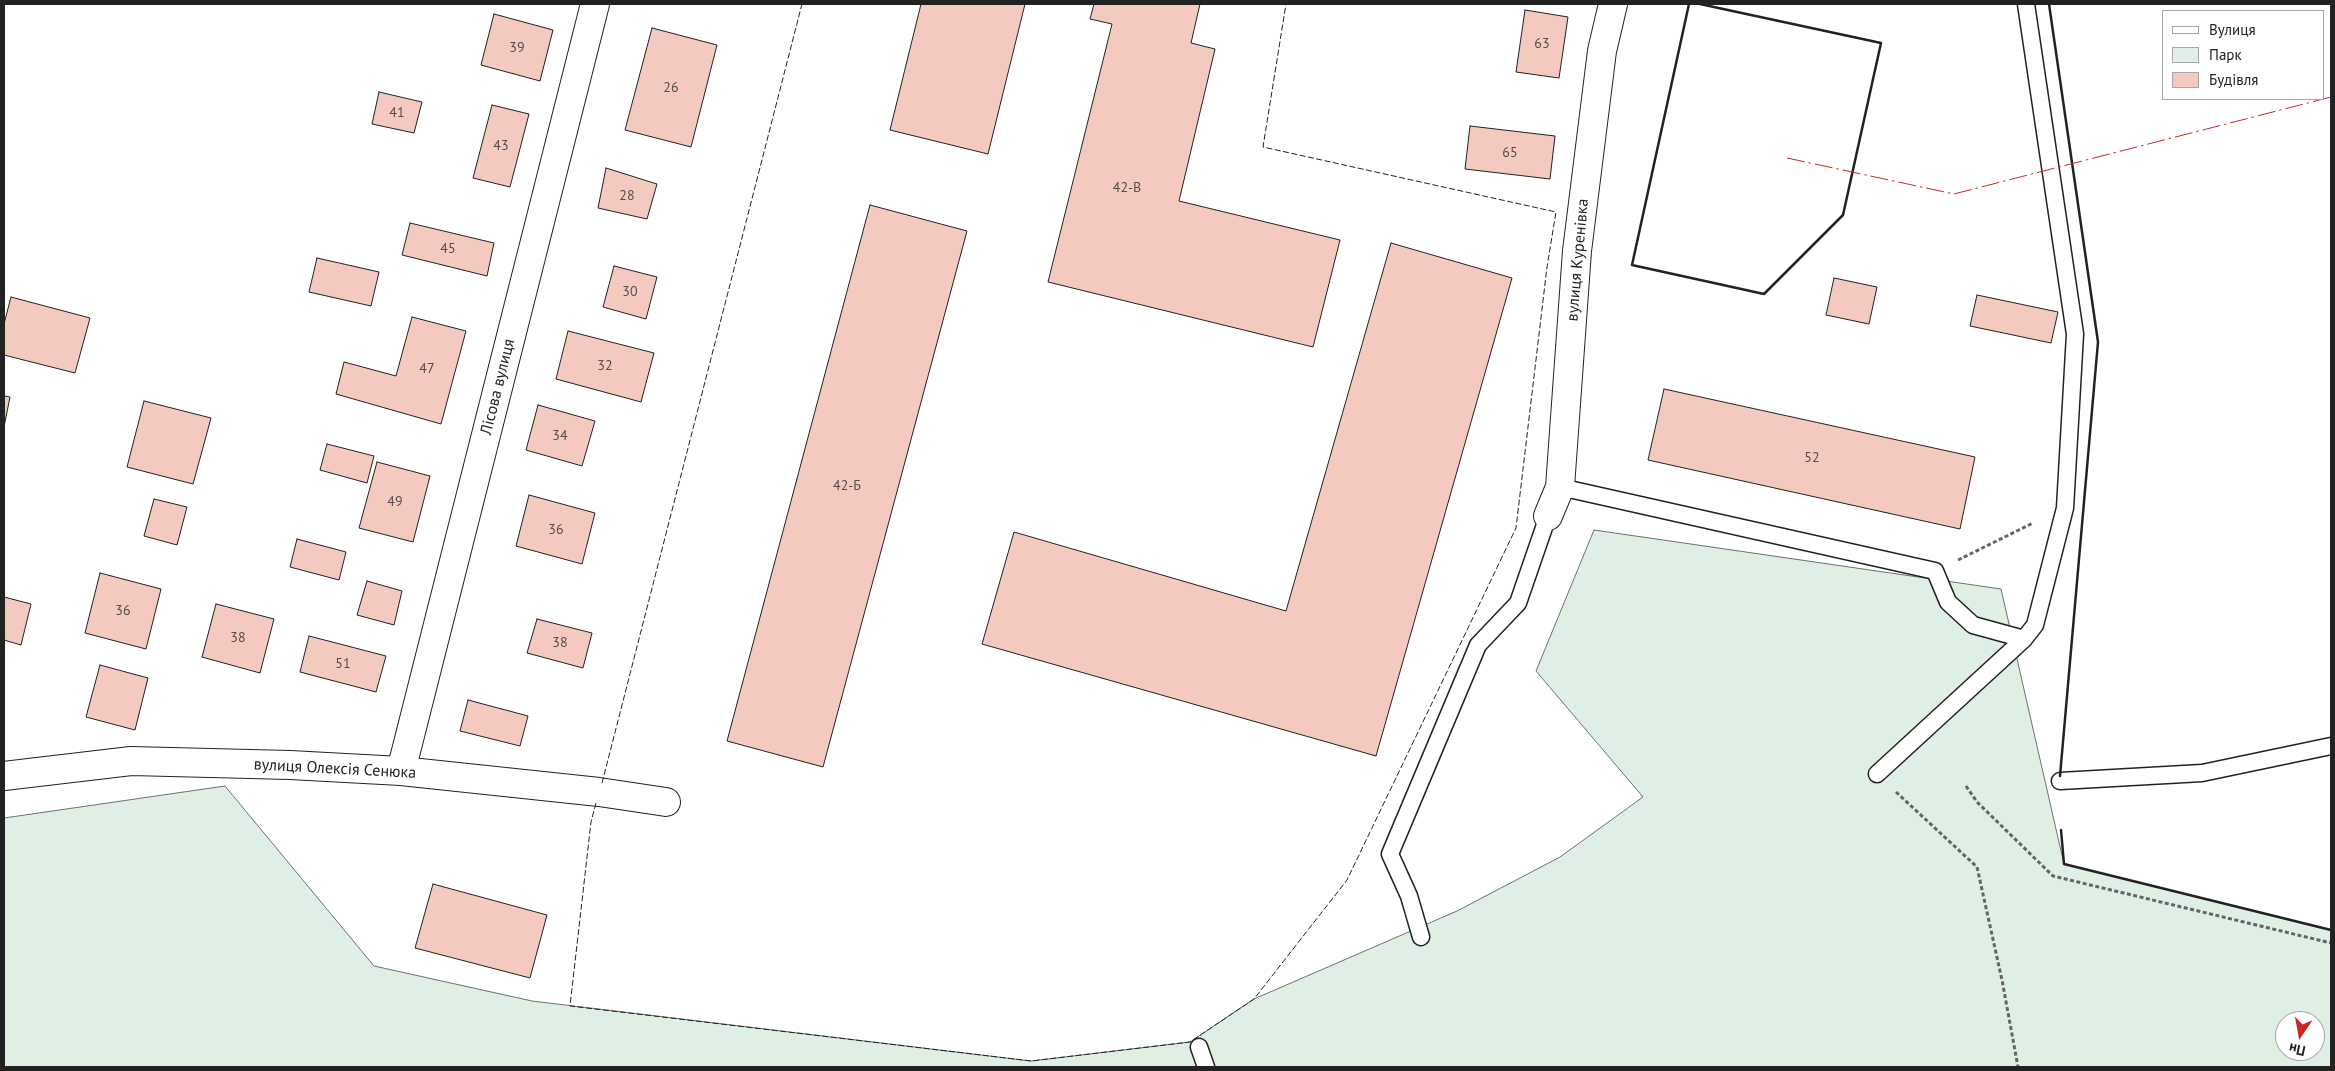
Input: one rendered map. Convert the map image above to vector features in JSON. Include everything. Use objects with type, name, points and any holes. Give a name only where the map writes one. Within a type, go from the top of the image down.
[{"type":"street","name":"Лісова вулиця","points":[[401,771],[595,4]]},
{"type":"street","name":"вулиця Куренівка","points":[[1548,516],[1560,487],[1577,251],[1602,51],[1613,4]]},
{"type":"street","name":"вулиця Олексія Сенюка","points":[[4,776],[131,761],[290,765],[401,771],[599,792],[666,802]]},
{"type":"lane","points":[[1877,774],[2024,638],[2035,625],[2065,508],[2075,334],[2026,4]]},
{"type":"lane","points":[[1560,487],[1935,572],[1948,602],[1973,625],[2024,638]]},
{"type":"lane","points":[[1421,937],[1409,896],[1390,854],[1478,645],[1518,603],[1548,516]]},
{"type":"lane","points":[[2060,781],[2202,773],[2331,746]]},
{"type":"lane","points":[[1199,1047],[1206,1067]]},
{"type":"path","points":[[1935,572],[2065,508]]},
{"type":"path","points":[[1877,774],[1977,867],[2002,980],[2018,1067]]},
{"type":"path","points":[[1966,786],[1977,802],[2053,876],[2331,944]]},
{"type":"green space","points":[[1594,530],[2001,589],[2064,864],[2331,930],[2331,1067],[4,1067],[4,818],[225,786],[374,966],[532,1001],[1031,1061],[1190,1042],[1254,999],[1457,911],[1560,857],[1643,797],[1536,671]]},
{"type":"building","points":[[921,4],[1025,4],[988,154],[890,130]]},
{"type":"building","points":[[1094,4],[1200,4],[1191,43],[1215,49],[1179,201],[1340,240],[1313,347],[1048,282],[1112,24],[1090,19]]},
{"type":"building","points":[[1525,10],[1568,17],[1559,78],[1516,72]]},
{"type":"building","points":[[494,14],[553,30],[540,81],[481,65]]},
{"type":"building","points":[[652,28],[717,45],[691,147],[625,130]]},
{"type":"building","points":[[379,92],[422,102],[414,133],[372,124]]},
{"type":"building","points":[[492,105],[529,114],[510,187],[473,178]]},
{"type":"building","points":[[1470,126],[1555,136],[1550,179],[1465,169]]},
{"type":"building","points":[[606,168],[657,184],[647,219],[598,208]]},
{"type":"building","points":[[870,205],[967,231],[823,767],[727,741]]},
{"type":"building","points":[[410,223],[494,243],[487,276],[402,255]]},
{"type":"building","points":[[1391,243],[1512,278],[1376,756],[982,644],[1014,532],[1286,611]]},
{"type":"building","points":[[317,258],[379,272],[371,306],[309,292]]},
{"type":"building","points":[[614,266],[657,277],[646,319],[603,307]]},
{"type":"building","points":[[1834,278],[1877,287],[1869,324],[1826,315]]},
{"type":"building","points":[[1977,295],[2058,312],[2051,343],[1970,326]]},
{"type":"building","points":[[11,297],[90,318],[75,373],[4,355],[4,324]]},
{"type":"building","points":[[412,317],[466,331],[441,424],[336,394],[344,362],[396,376]]},
{"type":"building","points":[[568,331],[654,353],[641,402],[556,379]]},
{"type":"building","points":[[1664,389],[1975,457],[1960,529],[1648,460]]},
{"type":"building","points":[[4,396],[10,397],[4,427]]},
{"type":"building","points":[[144,401],[211,418],[193,484],[127,467]]},
{"type":"building","points":[[538,405],[595,421],[582,466],[526,450]]},
{"type":"building","points":[[327,444],[374,456],[367,483],[320,470]]},
{"type":"building","points":[[377,462],[430,476],[413,542],[359,528]]},
{"type":"building","points":[[529,495],[595,513],[582,564],[516,546]]},
{"type":"building","points":[[154,499],[187,507],[177,545],[144,536]]},
{"type":"building","points":[[297,539],[346,552],[339,580],[290,567]]},
{"type":"building","points":[[100,573],[161,589],[146,649],[85,633]]},
{"type":"building","points":[[367,581],[402,591],[394,625],[357,615]]},
{"type":"building","points":[[4,597],[31,604],[21,645],[4,640]]},
{"type":"building","points":[[216,604],[274,619],[260,673],[202,657]]},
{"type":"building","points":[[537,619],[592,633],[583,668],[527,653]]},
{"type":"building","points":[[309,636],[386,656],[376,692],[300,672]]},
{"type":"building","points":[[100,665],[148,678],[135,730],[86,717]]},
{"type":"building","points":[[468,700],[528,716],[520,746],[460,731]]},
{"type":"building","points":[[433,884],[547,915],[530,978],[415,948]]},
{"type":"fence","points":[[602,783],[802,4]]},
{"type":"fence","points":[[596,803],[591,822],[570,1006],[1031,1061],[1190,1042],[1254,999],[1347,880],[1516,528],[1547,267],[1556,212],[1263,147],[1286,4]]},
{"type":"wall","points":[[1689,4],[1632,265],[1764,294],[1843,215],[1881,43],[1700,4]]},
{"type":"wall","points":[[2049,4],[2098,342],[2060,776]]},
{"type":"wall","points":[[2061,830],[2064,864],[2331,930]]},
{"type":"power","points":[[2325,99],[2331,97]]},
{"type":"power","points":[[1787,158],[1954,194],[2319,100]]}]
